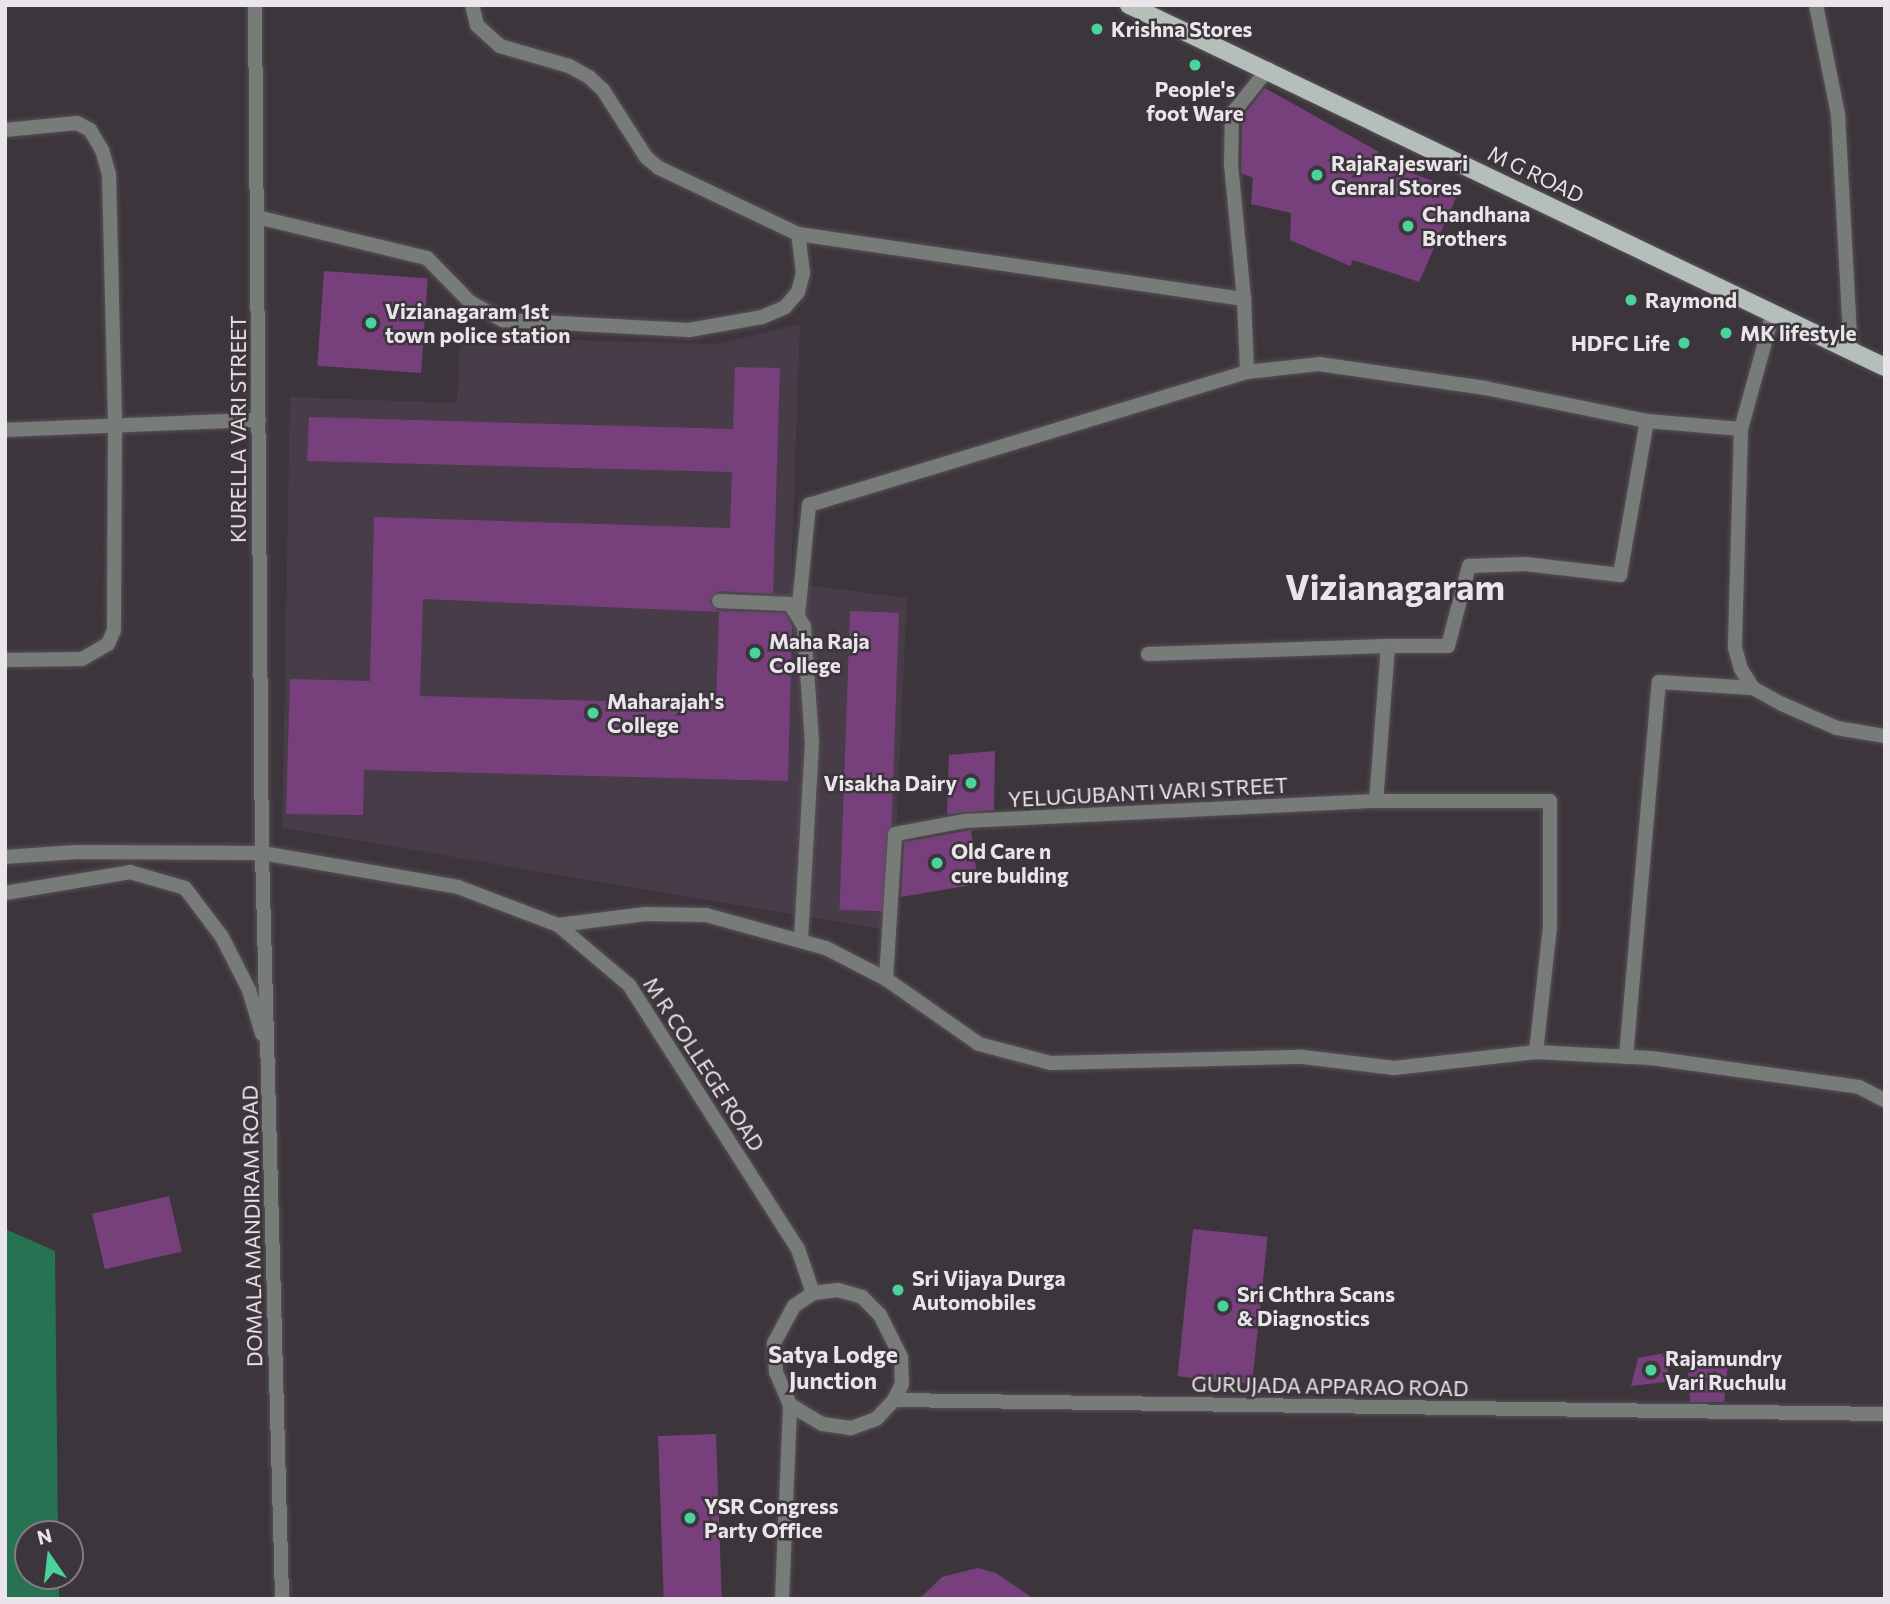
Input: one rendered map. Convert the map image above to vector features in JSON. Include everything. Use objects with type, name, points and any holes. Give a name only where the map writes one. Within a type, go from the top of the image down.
[{"type":"main road","name":"M G ROAD","points":[[1129,5],[1268,69],[1885,367]]},
{"type":"street","name":"KURELLA VARI STREET","points":[[255,5],[262,853]]},
{"type":"street","points":[[472,5],[477,25],[500,46],[569,66],[589,78],[659,168],[798,234],[1244,299]]},
{"type":"street","points":[[1816,5],[1838,114],[1851,351]]},
{"type":"street","points":[[1247,372],[1244,299],[1231,165],[1233,114],[1268,69]]},
{"type":"street","points":[[5,130],[77,123],[90,131],[102,150],[108,174],[114,425],[114,630],[108,644],[82,659],[5,660]]},
{"type":"street","points":[[257,217],[427,258],[470,302],[503,320],[689,330],[752,319],[785,307],[798,292],[803,273],[798,234]]},
{"type":"street","points":[[1753,688],[1735,648],[1741,429],[1773,313]]},
{"type":"street","points":[[798,615],[809,505],[1247,372],[1319,365],[1485,388],[1647,421],[1741,429]]},
{"type":"street","points":[[5,430],[259,420]]},
{"type":"street","points":[[1148,654],[1448,646],[1469,566],[1525,564],[1620,575],[1647,421]]},
{"type":"street","points":[[719,601],[790,604],[798,615],[806,639],[812,742],[801,941]]},
{"type":"street","points":[[1376,801],[1388,646]]},
{"type":"street","points":[[1626,1057],[1659,682],[1753,688],[1837,728],[1885,736]]},
{"type":"street","name":"YELUGUBANTI VARI STREET","points":[[886,979],[895,834],[964,821],[1376,801],[1550,801],[1550,927],[1536,1052]]},
{"type":"street","name":"M R COLLEGE ROAD","points":[[5,857],[77,852],[262,853],[458,887],[558,925],[629,985],[798,1249],[813,1293]]},
{"type":"street","name":"DOMALA MANDIRAM ROAD","points":[[262,853],[282,1599]]},
{"type":"street","points":[[5,893],[130,873],[185,888],[222,937],[249,990],[269,1056]]},
{"type":"street","points":[[558,925],[645,914],[706,915],[801,941],[886,979],[979,1044],[1051,1063],[1303,1057],[1394,1068],[1536,1052],[1626,1057],[1859,1087],[1885,1100]]},
{"type":"street","points":[[782,1599],[790,1405],[776,1373],[774,1343],[794,1306],[813,1293],[838,1290],[862,1297],[880,1315],[901,1357],[902,1384],[894,1400],[876,1419],[850,1428],[822,1424],[790,1405]]},
{"type":"street","name":"GURUJADA APPARAO ROAD","points":[[894,1400],[1885,1414]]},
{"type":"shaded area","name":"Maharajah's College","points":[[800,324],[791,583],[907,598],[892,931],[282,828],[290,397],[457,403],[460,337],[717,344]]},
{"type":"shaded area","points":[[5,1229],[55,1251],[58,1520],[14,1520],[14,1590],[59,1590],[59,1599],[5,1599]]},
{"type":"building","name":"RajaRajeswari Genral Stores","points":[[1265,88],[1393,160],[1391,165],[1459,191],[1419,282],[1353,260],[1350,266],[1290,240],[1291,213],[1251,204],[1253,178],[1241,173],[1242,117]]},
{"type":"building","name":"Vizianagaram 1st town police station","points":[[324,271],[428,278],[421,373],[317,366]]},
{"type":"building","points":[[735,367],[780,368],[773,594],[719,591],[709,601],[718,611],[785,613],[792,626],[788,781],[364,770],[363,815],[286,814],[290,679],[370,681],[374,517],[730,528],[732,472],[307,461],[309,417],[733,429]],"holes":[[[423,599],[719,612],[716,704],[420,696]]]},
{"type":"building","points":[[850,611],[899,613],[889,912],[840,910]]},
{"type":"building","name":"Visakha Dairy","points":[[995,751],[994,810],[947,814],[949,755]]},
{"type":"building","name":"Old Care n cure bulding","points":[[971,830],[978,884],[901,897],[904,842]]},
{"type":"building","points":[[169,1196],[182,1252],[105,1269],[92,1214]]},
{"type":"building","name":"Sri Chthra Scans & Diagnostics","points":[[1193,1229],[1268,1237],[1252,1384],[1178,1376]]},
{"type":"building","name":"Rajamundry Vari Ruchulu","points":[[1670,1352],[1666,1382],[1631,1386],[1638,1358]]},
{"type":"building","points":[[1729,1354],[1724,1402],[1690,1402],[1687,1358]]},
{"type":"building","name":"YSR Congress Party Office","points":[[716,1434],[722,1599],[664,1599],[658,1436]]},
{"type":"building","points":[[978,1568],[996,1573],[1034,1599],[919,1599],[942,1577]]},
{"type":"place","name":"Krishna Stores","points":[[1097,29]]},
{"type":"place","name":"People's foot Ware","points":[[1195,65]]},
{"type":"place","name":"RajaRajeswari Genral Stores","points":[[1317,175]]},
{"type":"place","name":"Chandhana Brothers","points":[[1408,226]]},
{"type":"place","name":"Raymond","points":[[1631,300]]},
{"type":"place","name":"Vizianagaram 1st town police station","points":[[371,323]]},
{"type":"place","name":"MK lifestyle","points":[[1726,333]]},
{"type":"place","name":"HDFC Life","points":[[1684,343]]},
{"type":"place","name":"Maha Raja College","points":[[755,653]]},
{"type":"place","name":"Maharajah's College","points":[[593,713]]},
{"type":"place","name":"Visakha Dairy","points":[[971,783]]},
{"type":"place","name":"Old Care n cure bulding","points":[[937,863]]},
{"type":"place","name":"Sri Vijaya Durga Automobiles","points":[[898,1290]]},
{"type":"place","name":"Sri Chthra Scans & Diagnostics","points":[[1223,1306]]},
{"type":"place","name":"Rajamundry Vari Ruchulu","points":[[1651,1370]]},
{"type":"place","name":"YSR Congress Party Office","points":[[690,1518]]},
{"type":"district","name":"Vizianagaram","points":[[1395,586]]},
{"type":"district","name":"Satya Lodge Junction","points":[[833,1367]]}]
